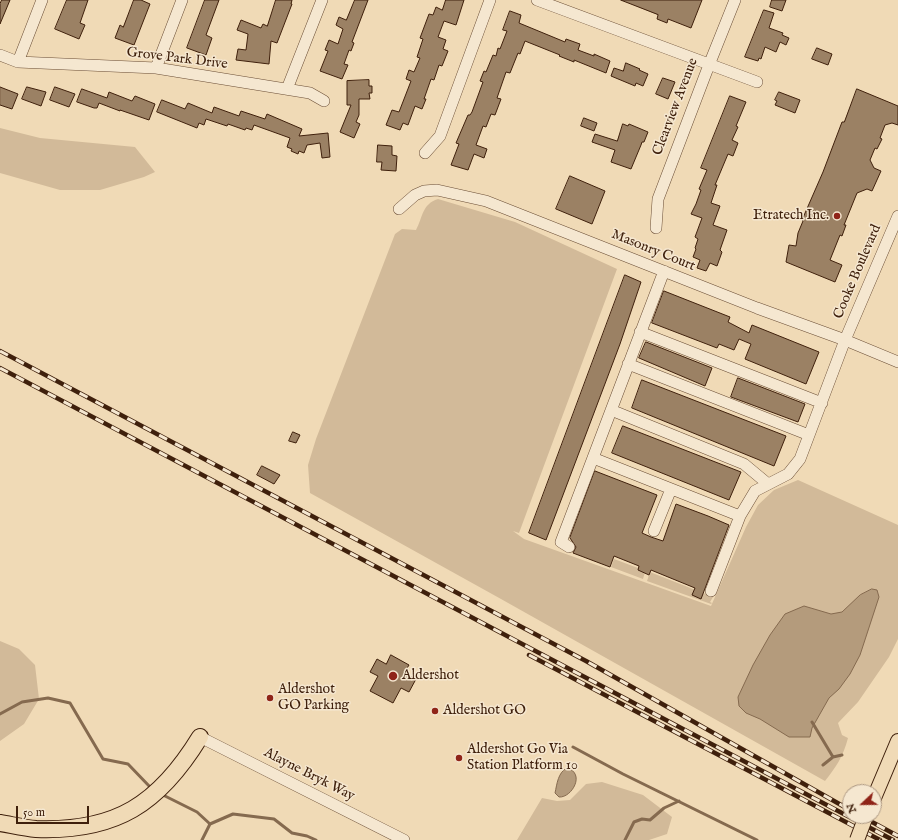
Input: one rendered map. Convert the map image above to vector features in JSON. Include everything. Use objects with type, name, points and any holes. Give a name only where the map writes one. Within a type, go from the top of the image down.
[{"type":"highway","points":[[0,823],[36,829],[81,827],[96,824],[123,815],[137,808],[157,792],[176,772],[200,737]]},
{"type":"main road","points":[[880,784],[898,741]]},
{"type":"main road","points":[[856,840],[863,824]]},
{"type":"street","points":[[18,62],[42,0]]},
{"type":"street","points":[[156,68],[182,0]]},
{"type":"street","points":[[287,89],[322,0]]},
{"type":"street","points":[[425,153],[440,136],[490,0]]},
{"type":"street","points":[[537,0],[757,82]]},
{"type":"street","name":"Clearview Avenue","points":[[656,228],[658,199],[708,65],[735,0]]},
{"type":"street","name":"Grove Park Drive","points":[[0,55],[18,62],[156,68],[310,93],[324,101]]},
{"type":"street","name":"Masonry Court","points":[[399,209],[415,194],[424,191],[437,190],[486,201],[757,308],[845,340],[898,362]]},
{"type":"street","name":"Cooke Boulevard","points":[[711,591],[740,516],[755,491],[788,474],[800,459],[845,340],[898,216]]},
{"type":"street","points":[[569,547],[561,542],[664,271]]},
{"type":"street","points":[[640,332],[822,403]]},
{"type":"street","points":[[628,364],[809,435]]},
{"type":"street","points":[[611,410],[744,464],[768,484]]},
{"type":"street","points":[[593,458],[740,516]]},
{"type":"street","points":[[654,532],[671,489]]},
{"type":"street","name":"Alayne Bryk Way","points":[[200,737],[404,840]]},
{"type":"shaded area","points":[[0,128],[40,138],[135,147],[155,172],[144,177],[100,190],[60,190],[0,173]]},
{"type":"shaded area","points":[[438,199],[515,222],[617,269],[519,533],[513,531],[524,539],[711,606],[746,527],[758,505],[774,490],[798,480],[898,525],[898,639],[889,657],[858,702],[838,723],[842,735],[848,738],[839,761],[825,781],[310,493],[308,465],[316,439],[395,234],[402,229],[416,230],[426,208],[433,201]]},
{"type":"shaded area","points":[[614,559],[638,568],[638,570],[642,572],[643,570],[645,572],[643,579],[611,567]]},
{"type":"shaded area","points":[[650,572],[713,597],[710,602],[712,603],[711,604],[647,581]]},
{"type":"shaded area","points":[[872,589],[877,590],[879,597],[860,655],[850,674],[839,689],[829,698],[812,728],[810,737],[789,737],[760,719],[746,713],[739,706],[738,697],[753,665],[770,635],[785,614],[804,606],[831,614],[842,612],[860,595]]},
{"type":"shaded area","points":[[0,641],[19,649],[35,665],[39,699],[24,724],[0,741]]},
{"type":"shaded area","points":[[567,768],[573,771],[576,775],[575,785],[568,794],[559,797],[555,793],[557,782],[562,772]]},
{"type":"shaded area","points":[[602,782],[643,795],[672,817],[667,834],[649,840],[517,840],[542,798],[557,801],[570,800],[586,784]]},
{"type":"building","points":[[2,0],[10,0],[0,24],[0,4]]},
{"type":"building","points":[[67,0],[88,0],[80,23],[85,25],[79,39],[55,29]]},
{"type":"building","points":[[134,0],[141,0],[150,4],[134,45],[115,38],[120,25],[123,27]]},
{"type":"building","points":[[205,0],[219,0],[206,35],[212,38],[206,55],[187,48]]},
{"type":"building","points":[[276,0],[292,0],[292,4],[277,43],[271,41],[269,64],[236,60],[238,49],[246,50],[248,34],[237,30],[241,20],[261,28],[263,24],[267,26]]},
{"type":"building","points":[[355,0],[368,0],[352,42],[354,43],[351,51],[349,50],[344,64],[348,65],[342,79],[320,71],[328,51],[325,50],[329,40],[338,44],[343,29],[336,25],[339,17],[346,20]]},
{"type":"building","points":[[446,0],[464,0],[456,25],[444,21],[438,37],[446,40],[443,49],[448,51],[442,66],[439,65],[434,80],[431,79],[422,109],[415,106],[408,125],[403,123],[400,130],[386,125],[392,110],[399,112],[411,81],[406,79],[409,70],[414,72],[420,58],[417,57],[423,39],[420,38],[429,14],[433,15],[436,7],[442,10]]},
{"type":"building","points":[[621,0],[702,0],[691,28],[668,19],[667,23],[657,19],[658,15]]},
{"type":"building","points":[[772,0],[786,0],[782,11],[770,7]]},
{"type":"building","points":[[764,10],[774,13],[769,28],[783,33],[782,35],[789,38],[786,45],[780,42],[776,52],[765,47],[761,59],[759,58],[758,61],[745,57]]},
{"type":"building","points":[[510,11],[521,15],[519,23],[565,42],[566,39],[580,44],[578,50],[594,56],[594,54],[610,61],[606,73],[574,60],[574,62],[525,41],[520,54],[518,53],[510,73],[506,72],[497,98],[501,99],[495,115],[491,114],[486,127],[483,126],[476,145],[487,149],[484,158],[474,154],[468,170],[451,165],[459,144],[456,143],[468,115],[472,112],[483,82],[480,81],[484,71],[486,72],[493,55],[496,56],[498,48],[500,49],[507,31],[503,30]]},
{"type":"building","points":[[817,48],[832,54],[828,65],[812,59]]},
{"type":"building","points":[[626,63],[648,74],[643,86],[636,83],[635,86],[611,76],[614,68],[623,71]]},
{"type":"building","points":[[663,78],[675,82],[668,99],[656,94]]},
{"type":"building","points":[[369,80],[369,86],[372,86],[372,93],[369,93],[370,99],[359,99],[359,115],[356,122],[360,124],[354,138],[340,132],[351,105],[347,105],[347,81]]},
{"type":"building","points":[[0,87],[18,94],[12,109],[0,105]]},
{"type":"building","points":[[27,87],[46,92],[41,106],[22,99]]},
{"type":"building","points":[[55,87],[75,94],[69,107],[50,100]]},
{"type":"building","points":[[82,89],[107,98],[109,92],[132,101],[135,96],[155,104],[149,120],[99,103],[97,108],[94,108],[77,102]]},
{"type":"building","points":[[857,89],[898,106],[898,125],[892,123],[885,125],[880,138],[882,139],[877,149],[875,148],[870,160],[874,168],[881,171],[872,191],[867,189],[857,193],[844,225],[846,225],[842,236],[840,235],[830,260],[842,265],[835,282],[786,262],[789,245],[796,246],[802,220]]},
{"type":"building","points":[[779,92],[800,100],[795,113],[775,105],[777,101],[775,100]]},
{"type":"building","points":[[730,96],[746,102],[732,140],[738,143],[733,156],[728,154],[715,185],[717,185],[711,203],[720,206],[713,225],[727,230],[720,250],[722,252],[717,266],[710,263],[706,271],[697,268],[700,260],[693,257],[698,239],[695,237],[702,218],[691,214],[696,204],[701,190],[699,189],[707,170],[701,168]]},
{"type":"building","points":[[162,100],[185,109],[188,103],[212,113],[214,107],[239,116],[241,111],[265,119],[267,114],[302,129],[299,136],[328,133],[330,157],[322,158],[320,143],[307,145],[304,153],[299,151],[298,154],[291,151],[292,149],[287,147],[290,138],[254,125],[252,130],[246,128],[245,130],[206,119],[204,125],[199,123],[197,128],[157,112]]},
{"type":"building","points":[[584,118],[597,123],[594,131],[581,126]]},
{"type":"building","points":[[623,124],[628,126],[629,124],[648,132],[644,142],[642,142],[631,169],[611,162],[615,150],[592,142],[595,134],[617,141]]},
{"type":"building","points":[[378,145],[392,146],[392,155],[397,156],[396,171],[381,170],[382,162],[377,162]]},
{"type":"building","points":[[570,176],[605,191],[592,224],[556,209]]},
{"type":"building","points":[[625,275],[641,282],[620,344],[546,540],[529,533]]},
{"type":"building","points":[[664,291],[730,317],[728,322],[749,333],[752,325],[819,352],[806,384],[745,359],[751,344],[739,339],[734,350],[719,344],[717,348],[652,323]]},
{"type":"building","points":[[646,342],[712,368],[705,386],[639,358]]},
{"type":"building","points":[[738,378],[805,404],[798,422],[731,397]]},
{"type":"building","points":[[642,380],[786,436],[774,466],[632,408]]},
{"type":"building","points":[[623,426],[741,472],[729,500],[612,453]]},
{"type":"building","points":[[293,432],[300,435],[296,443],[289,441]]},
{"type":"building","points":[[262,466],[280,475],[274,484],[257,475]]},
{"type":"building","points":[[595,471],[657,495],[642,533],[651,537],[663,541],[676,504],[729,525],[701,599],[692,595],[695,588],[651,570],[649,575],[638,570],[639,566],[614,556],[610,567],[573,553],[576,547],[570,538]]},
{"type":"building","points":[[391,655],[409,665],[404,673],[416,679],[409,692],[401,688],[393,703],[370,691],[378,676],[370,672],[377,659],[386,664]]},
{"type":"waterway","points":[[0,714],[22,702],[48,698],[70,703],[103,759],[128,764],[151,788]]},
{"type":"waterway","points":[[812,722],[833,757]]},
{"type":"waterway","points":[[573,747],[623,774],[757,840]]},
{"type":"waterway","points":[[823,765],[833,757],[842,755]]},
{"type":"waterway","points":[[161,794],[197,812],[210,824]]},
{"type":"waterway","points":[[625,840],[634,822],[642,819],[650,820],[664,808],[679,801]]},
{"type":"waterway","points":[[202,840],[210,824],[233,814],[274,819],[292,833],[307,836],[316,840]]},
{"type":"railway","points":[[0,351],[586,661],[842,805]]},
{"type":"railway","points":[[0,368],[893,840]]},
{"type":"railway","points":[[529,655],[880,840]]},
{"type":"railway","points":[[876,824],[898,836]]},
{"type":"place","name":"Etratech Inc.","points":[[837,216]]},
{"type":"place","name":"Aldershot","points":[[393,676]]},
{"type":"place","name":"Aldershot GO Parking","points":[[270,698]]},
{"type":"place","name":"Aldershot GO","points":[[435,711]]},
{"type":"place","name":"Aldershot Go Via Station Platform 10","points":[[459,758]]}]
